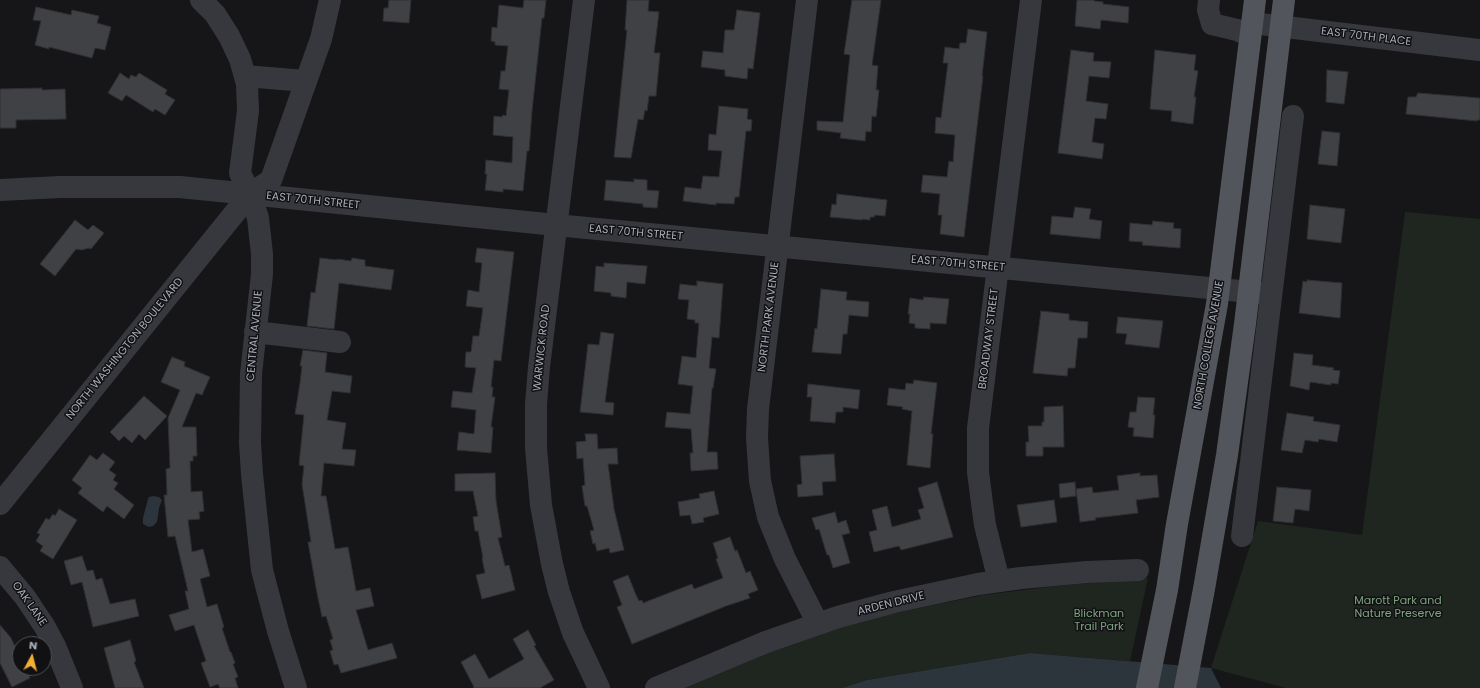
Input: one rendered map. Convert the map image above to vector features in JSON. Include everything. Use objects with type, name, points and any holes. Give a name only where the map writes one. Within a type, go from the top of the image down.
[{"type":"main road","name":"NORTH COLLEGE AVENUE","points":[[1148,688],[1167,590],[1177,524],[1219,289],[1255,0]]},
{"type":"main road","points":[[1185,688],[1227,455],[1249,291],[1284,0]]},
{"type":"street","points":[[201,0],[215,14],[229,36],[240,59],[245,76],[305,81]]},
{"type":"street","points":[[250,194],[271,180],[321,39],[330,0]]},
{"type":"street","name":"WARWICK ROAD","points":[[584,0],[537,390],[536,434],[538,476],[546,534],[559,592],[573,633],[599,688]]},
{"type":"street","name":"NORTH PARK AVENUE","points":[[807,0],[758,409],[757,438],[758,467],[766,510],[776,539],[818,624]]},
{"type":"street","name":"BROADWAY STREET","points":[[1000,581],[984,518],[980,488],[978,428],[1031,0]]},
{"type":"street","name":"EAST 70TH PLACE","points":[[1209,0],[1208,10],[1212,24],[1237,30],[1281,27],[1480,50]]},
{"type":"street","name":"CENTRAL AVENUE","points":[[245,76],[247,84],[248,111],[240,174],[250,194],[258,218],[262,254],[262,274],[251,374],[250,443],[262,570],[281,644],[296,688]]},
{"type":"street","points":[[1242,536],[1293,116]]},
{"type":"street","name":"EAST 70TH STREET","points":[[0,190],[60,187],[180,187],[1271,294]]},
{"type":"street","name":"NORTH WASHINGTON BOULEVARD","points":[[0,504],[250,194]]},
{"type":"street","points":[[255,332],[340,342]]},
{"type":"street","name":"OAK LANE","points":[[0,567],[25,597],[45,627],[56,646],[72,688]]},
{"type":"street","name":"ARDEN DRIVE","points":[[656,688],[766,642],[818,624],[894,602],[1000,581],[1087,572],[1138,570]]},
{"type":"green space","name":"Marott Park and Nature Preserve","points":[[1405,212],[1480,219],[1480,688],[1286,688],[1211,668],[1258,521],[1362,535]]},
{"type":"green space","name":"Blickman Trail Park","points":[[1148,578],[1130,661],[1030,653],[867,680],[842,688],[681,688],[789,642],[871,618],[983,595],[1057,586]]},
{"type":"shaded area","points":[[149,497],[159,497],[162,500],[157,522],[153,526],[149,527],[143,524],[143,518],[148,499]]},
{"type":"shaded area","points":[[1030,653],[1211,668],[1221,688],[842,688],[867,680]]},
{"type":"building","points":[[389,0],[411,0],[409,23],[383,21],[384,8],[388,8]]},
{"type":"building","points":[[524,0],[546,0],[544,18],[542,18],[529,151],[527,151],[523,191],[503,189],[503,192],[485,190],[487,174],[485,174],[486,160],[512,163],[513,137],[493,135],[494,116],[506,116],[509,90],[499,89],[501,71],[505,71],[508,46],[495,45],[495,42],[491,41],[492,27],[497,28],[499,5],[523,8]]},
{"type":"building","points":[[627,0],[649,0],[648,11],[659,12],[654,53],[660,53],[656,96],[649,96],[647,111],[645,110],[643,120],[638,119],[631,158],[614,157],[627,30],[625,30]]},
{"type":"building","points":[[852,0],[881,0],[872,65],[878,66],[876,90],[879,90],[876,117],[872,116],[871,132],[866,131],[865,141],[840,138],[841,133],[817,130],[817,121],[843,122],[850,55],[844,54]]},
{"type":"building","points":[[1077,0],[1094,0],[1103,2],[1103,4],[1129,7],[1128,23],[1101,20],[1100,29],[1075,26]]},
{"type":"building","points":[[36,7],[71,15],[72,10],[99,16],[97,23],[111,27],[105,50],[95,48],[92,58],[35,45],[41,21],[33,20]]},
{"type":"building","points":[[737,10],[760,13],[753,69],[748,68],[747,79],[725,76],[725,70],[701,67],[703,51],[723,53],[725,30],[734,30]]},
{"type":"building","points":[[968,29],[987,32],[964,237],[940,234],[942,215],[938,215],[940,194],[921,192],[923,175],[947,177],[949,161],[953,162],[955,135],[935,133],[936,117],[941,118],[948,63],[943,63],[945,47],[959,49],[960,43],[966,43]]},
{"type":"building","points":[[1071,50],[1094,53],[1093,61],[1111,62],[1109,78],[1089,76],[1086,101],[1108,104],[1106,119],[1095,118],[1092,142],[1104,144],[1102,159],[1058,153]]},
{"type":"building","points":[[1155,50],[1196,55],[1194,70],[1198,71],[1194,97],[1196,97],[1193,124],[1171,121],[1172,111],[1150,109]]},
{"type":"building","points":[[1327,70],[1348,72],[1344,104],[1326,102]]},
{"type":"building","points":[[120,73],[129,79],[131,75],[136,77],[139,73],[167,90],[165,94],[175,100],[165,115],[155,109],[153,112],[126,95],[122,101],[108,93]]},
{"type":"building","points":[[42,88],[42,90],[65,89],[66,119],[16,120],[16,128],[0,128],[0,89]]},
{"type":"building","points":[[1418,93],[1480,98],[1480,120],[1477,121],[1406,114],[1408,97],[1416,97]]},
{"type":"building","points":[[719,106],[748,109],[747,119],[752,120],[751,131],[746,131],[739,197],[735,197],[734,204],[716,203],[716,205],[683,201],[685,187],[701,189],[703,176],[719,177],[722,151],[708,150],[709,134],[716,135]]},
{"type":"building","points":[[1322,131],[1340,133],[1337,166],[1318,164]]},
{"type":"building","points":[[634,179],[647,180],[647,190],[659,191],[657,208],[643,207],[643,204],[604,200],[606,180],[634,182]]},
{"type":"building","points":[[837,194],[887,200],[885,216],[875,215],[874,217],[870,217],[870,220],[830,217],[832,204],[836,205]]},
{"type":"building","points":[[1310,205],[1345,209],[1341,243],[1307,239]]},
{"type":"building","points":[[1075,207],[1091,209],[1089,219],[1102,221],[1100,239],[1050,234],[1052,216],[1073,218]]},
{"type":"building","points":[[75,220],[88,230],[93,225],[104,233],[91,249],[76,249],[55,276],[40,264]]},
{"type":"building","points":[[1153,221],[1174,223],[1173,228],[1181,229],[1180,248],[1142,245],[1143,242],[1129,241],[1130,223],[1152,225]]},
{"type":"building","points":[[477,248],[514,252],[501,361],[494,360],[491,387],[493,387],[492,397],[495,397],[491,427],[493,427],[491,453],[457,450],[459,432],[474,434],[476,410],[451,407],[453,391],[472,393],[476,368],[465,367],[466,352],[471,352],[473,336],[479,336],[483,308],[466,306],[468,290],[479,292],[482,263],[475,262]]},
{"type":"building","points":[[320,258],[351,261],[352,258],[365,260],[365,266],[394,270],[391,290],[339,283],[334,329],[307,326],[311,292],[315,293]]},
{"type":"building","points":[[604,263],[647,266],[645,284],[627,282],[626,298],[611,296],[611,293],[594,291],[596,266],[604,267]]},
{"type":"building","points":[[1307,280],[1342,283],[1340,318],[1299,313],[1303,281],[1307,282]]},
{"type":"building","points":[[697,281],[723,284],[719,338],[712,337],[709,368],[716,369],[712,388],[707,452],[717,452],[718,469],[691,471],[690,453],[693,453],[691,429],[665,427],[667,412],[690,414],[693,386],[678,384],[682,356],[696,358],[699,323],[695,323],[695,320],[687,319],[689,300],[678,299],[680,284],[697,286]]},
{"type":"building","points":[[821,289],[847,292],[846,300],[869,302],[868,317],[849,315],[847,334],[843,334],[841,354],[812,352],[815,328],[817,329]]},
{"type":"building","points":[[924,297],[949,299],[946,324],[930,323],[930,329],[915,328],[915,324],[909,323],[910,314],[908,314],[910,298],[923,300]]},
{"type":"building","points":[[1041,311],[1069,314],[1069,320],[1088,322],[1087,338],[1078,338],[1075,368],[1068,368],[1067,376],[1033,373]]},
{"type":"building","points":[[1118,317],[1163,321],[1159,348],[1125,344],[1127,334],[1116,333]]},
{"type":"building","points":[[601,332],[614,334],[605,402],[614,403],[613,415],[580,412],[588,344],[599,345]]},
{"type":"building","points":[[303,350],[327,353],[325,372],[352,376],[350,393],[332,391],[327,420],[346,423],[342,449],[356,450],[354,466],[324,463],[321,496],[326,496],[335,549],[348,547],[356,591],[370,588],[374,606],[356,610],[368,650],[392,643],[397,658],[341,673],[338,664],[334,665],[330,651],[333,650],[330,640],[333,639],[326,616],[322,617],[308,542],[311,542],[302,484],[304,466],[299,465],[304,415],[295,414]]},
{"type":"building","points":[[1294,353],[1313,355],[1312,365],[1334,368],[1333,370],[1340,371],[1338,384],[1331,383],[1331,385],[1310,382],[1309,390],[1290,386]]},
{"type":"building","points":[[172,357],[185,362],[184,366],[210,377],[202,395],[196,393],[182,427],[196,427],[197,456],[193,456],[193,461],[190,461],[191,492],[202,491],[204,511],[199,512],[200,519],[188,520],[192,552],[203,549],[210,576],[200,579],[207,607],[217,604],[224,627],[222,628],[235,663],[233,664],[238,677],[235,678],[238,688],[220,688],[218,684],[210,687],[201,663],[206,661],[194,625],[175,631],[169,615],[189,609],[185,591],[188,591],[175,536],[168,537],[164,495],[167,495],[166,469],[170,468],[168,418],[180,390],[161,382]]},
{"type":"building","points":[[914,380],[937,383],[931,434],[933,434],[930,468],[907,465],[912,411],[902,409],[903,407],[887,405],[889,388],[905,390],[906,383],[913,384]]},
{"type":"building","points":[[808,384],[860,390],[858,409],[843,407],[843,412],[836,412],[835,423],[810,421],[812,397],[807,397]]},
{"type":"building","points":[[144,396],[167,416],[145,440],[139,434],[132,443],[124,436],[119,441],[110,432]]},
{"type":"building","points":[[1138,397],[1155,398],[1153,438],[1133,436],[1134,428],[1128,427],[1130,412],[1136,412]]},
{"type":"building","points":[[1063,406],[1064,447],[1043,447],[1043,456],[1026,456],[1026,442],[1029,442],[1028,426],[1042,426],[1042,422],[1044,422],[1044,407]]},
{"type":"building","points":[[1287,413],[1314,417],[1313,421],[1340,425],[1337,442],[1319,439],[1318,442],[1305,440],[1302,453],[1281,450]]},
{"type":"building","points":[[585,434],[597,434],[598,449],[617,448],[618,464],[608,464],[614,509],[624,550],[610,553],[609,548],[597,551],[595,543],[593,544],[590,531],[594,530],[587,506],[585,506],[582,486],[585,485],[583,458],[577,459],[576,442],[586,441]]},
{"type":"building","points":[[103,453],[115,462],[109,470],[116,475],[113,480],[118,483],[114,489],[134,505],[124,519],[107,506],[103,512],[78,493],[82,488],[72,480],[90,455],[97,460]]},
{"type":"building","points":[[834,454],[836,481],[822,482],[823,495],[798,497],[797,485],[802,484],[800,456]]},
{"type":"building","points":[[495,473],[496,501],[502,537],[498,538],[505,566],[509,565],[515,590],[482,599],[476,575],[485,573],[478,531],[475,531],[473,517],[478,516],[473,491],[455,491],[455,474]]},
{"type":"building","points":[[1140,473],[1140,476],[1157,475],[1159,497],[1136,500],[1138,513],[1095,518],[1096,520],[1080,522],[1076,489],[1092,487],[1093,493],[1119,490],[1117,476]]},
{"type":"building","points":[[937,482],[953,537],[901,550],[899,546],[874,552],[869,532],[877,530],[872,510],[887,506],[892,527],[921,519],[918,510],[924,508],[918,488]]},
{"type":"building","points":[[1075,482],[1076,496],[1060,498],[1059,484]]},
{"type":"building","points":[[1277,487],[1311,490],[1309,511],[1295,509],[1293,523],[1273,521]]},
{"type":"building","points":[[714,491],[719,514],[703,518],[704,522],[692,524],[690,515],[680,516],[678,502],[700,498],[699,494]]},
{"type":"building","points":[[1054,500],[1057,522],[1021,527],[1017,505]]},
{"type":"building","points":[[59,509],[77,520],[53,559],[40,551],[43,546],[36,541],[40,534],[37,533],[46,518],[49,520],[53,514],[55,516]]},
{"type":"building","points":[[835,512],[838,523],[846,520],[850,533],[842,535],[850,563],[833,568],[829,555],[827,555],[819,529],[816,530],[812,518]]},
{"type":"building","points":[[730,537],[746,573],[750,571],[758,590],[748,594],[750,598],[726,606],[632,644],[617,607],[622,605],[613,581],[628,575],[639,601],[642,600],[643,603],[692,584],[694,589],[723,578],[716,559],[718,558],[713,543]]},
{"type":"building","points":[[82,556],[87,571],[93,570],[96,580],[102,578],[110,604],[135,599],[139,616],[93,627],[82,582],[71,585],[64,561]]},
{"type":"building","points":[[0,625],[12,640],[12,676],[29,676],[30,678],[12,687],[0,663]]},
{"type":"building","points":[[528,630],[536,645],[534,646],[554,680],[540,688],[473,688],[474,687],[461,662],[475,654],[489,679],[524,659],[513,639]]},
{"type":"building","points":[[130,640],[136,661],[134,662],[144,688],[115,688],[104,648]]}]
